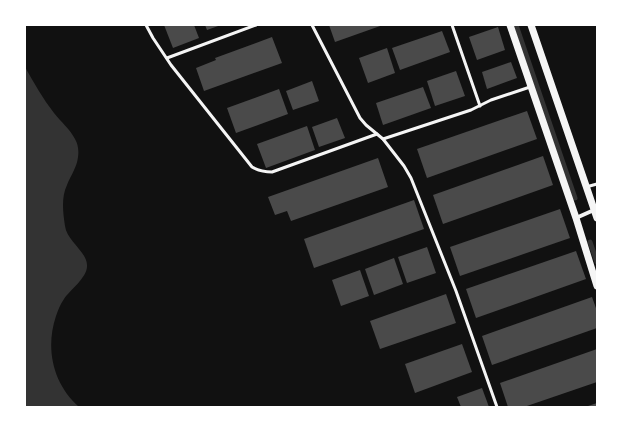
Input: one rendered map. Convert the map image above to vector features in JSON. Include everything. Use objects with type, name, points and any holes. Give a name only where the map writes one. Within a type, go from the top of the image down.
[{"type":"street","points":[[510,25],[576,218],[597,286]]},
{"type":"street","points":[[531,25],[597,218]]},
{"type":"street","points":[[576,218],[594,210]]},
{"type":"lane","points":[[146,25],[167,58],[252,167],[258,170],[272,172],[376,134]]},
{"type":"lane","points":[[167,58],[256,25]]},
{"type":"lane","points":[[312,25],[355,110],[366,126],[383,139],[404,166],[417,191],[456,291],[497,407]]},
{"type":"lane","points":[[452,25],[480,106]]},
{"type":"lane","points":[[383,139],[472,110],[491,100],[531,87]]},
{"type":"lane","points":[[586,187],[597,184]]},
{"type":"shaded area","points":[[25,67],[46,102],[73,135],[78,148],[76,164],[65,190],[63,210],[65,226],[69,237],[84,256],[87,270],[82,279],[60,305],[53,328],[51,341],[57,377],[70,398],[79,407],[25,407]]},
{"type":"building","points":[[164,25],[194,25],[199,38],[173,48]]},
{"type":"building","points":[[205,25],[221,25],[207,30]]},
{"type":"building","points":[[329,25],[383,25],[335,42]]},
{"type":"building","points":[[498,27],[505,50],[477,60],[469,37]]},
{"type":"building","points":[[442,31],[450,52],[400,70],[392,48]]},
{"type":"building","points":[[272,37],[282,63],[204,91],[196,68],[216,60],[215,58]]},
{"type":"building","points":[[387,48],[395,73],[368,83],[359,58]]},
{"type":"building","points":[[511,62],[517,78],[487,89],[482,72]]},
{"type":"building","points":[[456,71],[465,96],[435,106],[427,81]]},
{"type":"building","points":[[312,81],[319,101],[293,110],[286,91]]},
{"type":"building","points":[[423,87],[431,108],[383,125],[376,103]]},
{"type":"building","points":[[279,89],[288,114],[236,133],[227,108]]},
{"type":"building","points":[[527,111],[537,139],[427,178],[417,149]]},
{"type":"building","points":[[337,118],[345,138],[319,147],[312,127]]},
{"type":"building","points":[[307,126],[315,150],[266,168],[257,144]]},
{"type":"building","points":[[543,156],[553,185],[443,224],[433,195]]},
{"type":"building","points":[[378,158],[388,187],[291,221],[287,211],[275,215],[268,197]]},
{"type":"building","points":[[414,200],[424,229],[314,268],[304,239]]},
{"type":"building","points":[[560,209],[570,238],[460,276],[450,247]]},
{"type":"building","points":[[427,247],[436,273],[407,283],[398,257]]},
{"type":"building","points":[[576,251],[586,279],[476,318],[466,289]]},
{"type":"building","points":[[394,258],[403,284],[374,295],[365,269]]},
{"type":"building","points":[[360,270],[369,296],[341,306],[332,280]]},
{"type":"building","points":[[446,294],[456,323],[380,349],[370,321]]},
{"type":"building","points":[[592,297],[597,311],[597,328],[492,365],[482,336]]},
{"type":"building","points":[[462,344],[472,372],[415,393],[405,364]]},
{"type":"building","points":[[597,349],[597,382],[524,407],[508,407],[500,383]]},
{"type":"building","points":[[482,388],[489,407],[461,407],[457,397]]},
{"type":"building","points":[[597,403],[597,407],[585,407]]},
{"type":"waterway","points":[[516,25],[575,198]]},
{"type":"waterway","points":[[590,242],[597,262]]}]
